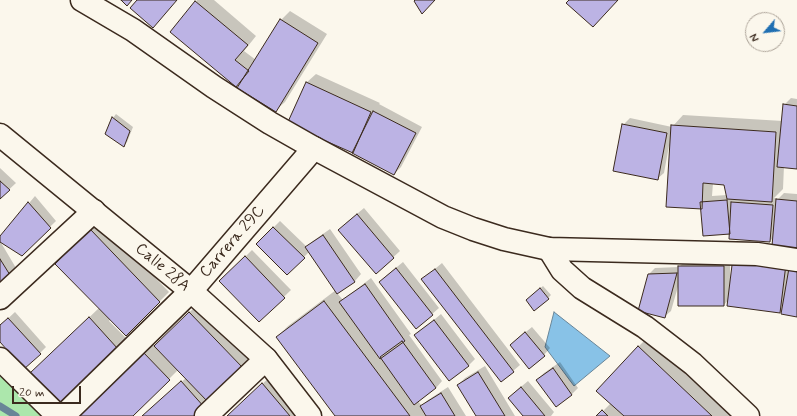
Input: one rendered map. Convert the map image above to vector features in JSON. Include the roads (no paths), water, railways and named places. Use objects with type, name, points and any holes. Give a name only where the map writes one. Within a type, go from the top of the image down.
[{"type":"street","points":[[82,0],[133,30],[214,87],[314,148],[443,217],[474,229],[504,239],[549,249],[757,254],[797,260]]},
{"type":"street","name":"Calle 28A","points":[[0,135],[191,291],[266,358],[310,416]]},
{"type":"street","name":"Carrera 29C","points":[[63,416],[191,291],[314,148]]},
{"type":"street","points":[[0,298],[94,211]]},
{"type":"street","points":[[549,249],[562,270],[582,288],[645,327],[692,364],[748,416]]},
{"type":"street","points":[[206,416],[266,358]]},
{"type":"street","points":[[0,359],[58,416]]},
{"type":"water","points":[[554,312],[610,356],[574,386],[545,347]]},
{"type":"waterway","points":[[0,406],[16,416]]}]
